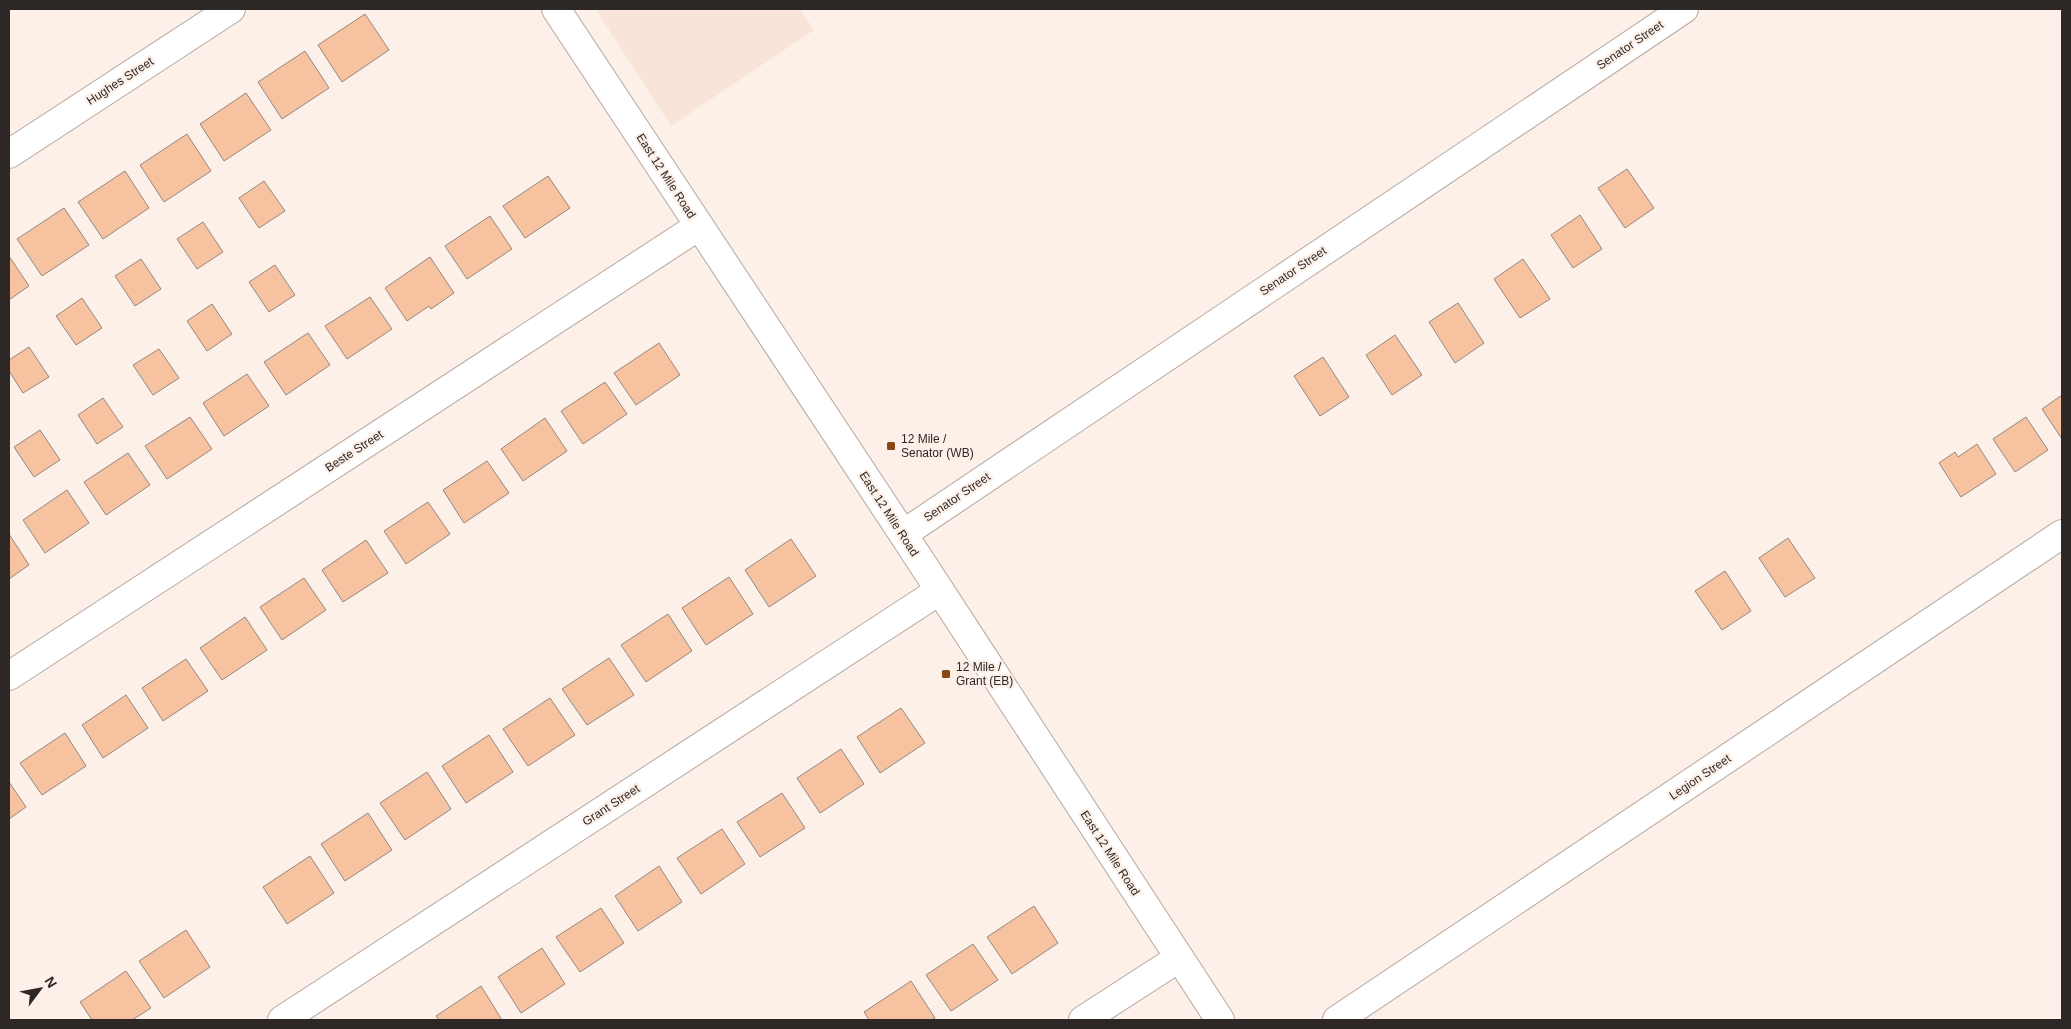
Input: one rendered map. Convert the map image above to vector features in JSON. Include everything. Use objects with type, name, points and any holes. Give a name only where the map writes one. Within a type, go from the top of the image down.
[{"type":"street","name":"Hughes Street","points":[[9,154],[230,9]]},
{"type":"street","name":"East 12 Mile Road","points":[[556,9],[903,534],[1220,1020]]},
{"type":"street","name":"Senator Street","points":[[903,534],[1684,9]]},
{"type":"street","name":"Beste Street","points":[[9,676],[699,226]]},
{"type":"street","name":"Legion Street","points":[[1337,1020],[2062,534]]},
{"type":"street","name":"Grant Street","points":[[282,1020],[939,591]]},
{"type":"street","points":[[1083,1020],[1179,958]]},
{"type":"shaded area","points":[[597,9],[800,9],[814,30],[671,126]]},
{"type":"building","points":[[365,14],[389,50],[342,82],[318,45]]},
{"type":"building","points":[[305,51],[329,88],[282,119],[258,82]]},
{"type":"building","points":[[246,93],[271,130],[224,161],[200,124]]},
{"type":"building","points":[[187,134],[211,171],[164,202],[140,165]]},
{"type":"building","points":[[1627,169],[1654,208],[1625,228],[1598,188]]},
{"type":"building","points":[[125,171],[149,208],[103,239],[78,202]]},
{"type":"building","points":[[548,176],[570,208],[525,238],[503,206]]},
{"type":"building","points":[[264,181],[285,211],[259,228],[239,198]]},
{"type":"building","points":[[64,208],[89,245],[42,276],[17,239]]},
{"type":"building","points":[[1580,215],[1602,249],[1573,268],[1551,235]]},
{"type":"building","points":[[490,216],[512,249],[467,279],[445,246]]},
{"type":"building","points":[[203,222],[223,252],[197,269],[177,239]]},
{"type":"building","points":[[9,256],[29,286],[9,300]]},
{"type":"building","points":[[430,257],[454,293],[431,309],[429,306],[407,321],[385,288]]},
{"type":"building","points":[[141,259],[161,289],[135,306],[115,276]]},
{"type":"building","points":[[1523,259],[1550,299],[1520,318],[1494,279]]},
{"type":"building","points":[[275,265],[295,295],[269,312],[249,282]]},
{"type":"building","points":[[370,297],[392,329],[347,359],[325,326]]},
{"type":"building","points":[[82,298],[102,328],[76,345],[56,316]]},
{"type":"building","points":[[1458,303],[1484,343],[1455,363],[1429,322]]},
{"type":"building","points":[[212,304],[232,334],[207,351],[187,321]]},
{"type":"building","points":[[308,333],[330,365],[286,395],[264,362]]},
{"type":"building","points":[[1395,335],[1422,375],[1392,395],[1366,355]]},
{"type":"building","points":[[659,343],[680,375],[636,405],[614,373]]},
{"type":"building","points":[[29,347],[49,377],[23,393],[9,371],[9,360]]},
{"type":"building","points":[[159,349],[179,378],[153,395],[133,365]]},
{"type":"building","points":[[1323,357],[1349,397],[1320,416],[1294,376]]},
{"type":"building","points":[[247,374],[269,406],[224,436],[203,403]]},
{"type":"building","points":[[605,382],[627,414],[583,444],[561,411]]},
{"type":"building","points":[[2062,395],[2062,439],[2042,409]]},
{"type":"building","points":[[103,398],[123,427],[97,444],[78,415]]},
{"type":"building","points":[[190,417],[212,449],[167,479],[145,446]]},
{"type":"building","points":[[2026,417],[2048,450],[2015,472],[1993,439]]},
{"type":"building","points":[[545,418],[567,451],[523,481],[501,449]]},
{"type":"building","points":[[40,430],[60,460],[34,477],[14,447]]},
{"type":"building","points":[[1977,444],[1996,474],[1961,497],[1939,463],[1955,452],[1958,457]]},
{"type":"building","points":[[128,453],[150,485],[106,515],[84,482]]},
{"type":"building","points":[[487,461],[509,493],[464,523],[443,490]]},
{"type":"building","points":[[67,490],[89,523],[45,553],[23,520]]},
{"type":"building","points":[[428,502],[450,534],[406,564],[384,531]]},
{"type":"building","points":[[9,534],[29,565],[9,579]]},
{"type":"building","points":[[1788,538],[1815,578],[1785,597],[1759,558]]},
{"type":"building","points":[[791,539],[816,576],[769,607],[745,570]]},
{"type":"building","points":[[366,540],[388,573],[343,602],[322,570]]},
{"type":"building","points":[[1725,571],[1751,611],[1722,630],[1695,591]]},
{"type":"building","points":[[729,577],[753,614],[706,645],[682,608]]},
{"type":"building","points":[[304,578],[326,610],[282,640],[260,607]]},
{"type":"building","points":[[668,614],[692,651],[646,682],[621,645]]},
{"type":"building","points":[[245,617],[267,650],[222,680],[200,648]]},
{"type":"building","points":[[609,658],[634,695],[587,725],[562,689]]},
{"type":"building","points":[[186,659],[208,691],[163,721],[142,688]]},
{"type":"building","points":[[126,695],[148,728],[103,758],[82,725]]},
{"type":"building","points":[[550,698],[575,735],[528,766],[503,729]]},
{"type":"building","points":[[901,708],[925,743],[880,773],[857,737]]},
{"type":"building","points":[[65,733],[86,766],[42,795],[20,763]]},
{"type":"building","points":[[489,735],[513,772],[466,803],[442,766]]},
{"type":"building","points":[[841,749],[864,784],[820,813],[797,778]]},
{"type":"building","points":[[427,772],[451,809],[405,840],[380,803]]},
{"type":"building","points":[[9,782],[26,807],[9,819]]},
{"type":"building","points":[[782,793],[805,828],[760,857],[737,822]]},
{"type":"building","points":[[368,813],[392,850],[345,881],[321,844]]},
{"type":"building","points":[[722,829],[745,864],[701,894],[677,858]]},
{"type":"building","points":[[310,856],[334,893],[287,924],[263,887]]},
{"type":"building","points":[[659,866],[682,902],[638,931],[615,896]]},
{"type":"building","points":[[1034,906],[1058,943],[1012,974],[987,937]]},
{"type":"building","points":[[601,908],[624,943],[580,972],[556,937]]},
{"type":"building","points":[[186,930],[210,967],[164,998],[139,961]]},
{"type":"building","points":[[973,944],[998,980],[951,1011],[926,975]]},
{"type":"building","points":[[542,948],[565,984],[521,1013],[498,977]]},
{"type":"building","points":[[126,971],[151,1008],[132,1020],[92,1020],[80,1002]]},
{"type":"building","points":[[911,981],[935,1018],[931,1020],[869,1020],[864,1012]]},
{"type":"building","points":[[481,986],[502,1020],[439,1020],[436,1016]]},
{"type":"place","name":"12 Mile / Senator (WB)","points":[[891,446]]},
{"type":"place","name":"12 Mile / Grant (EB)","points":[[946,674]]}]
